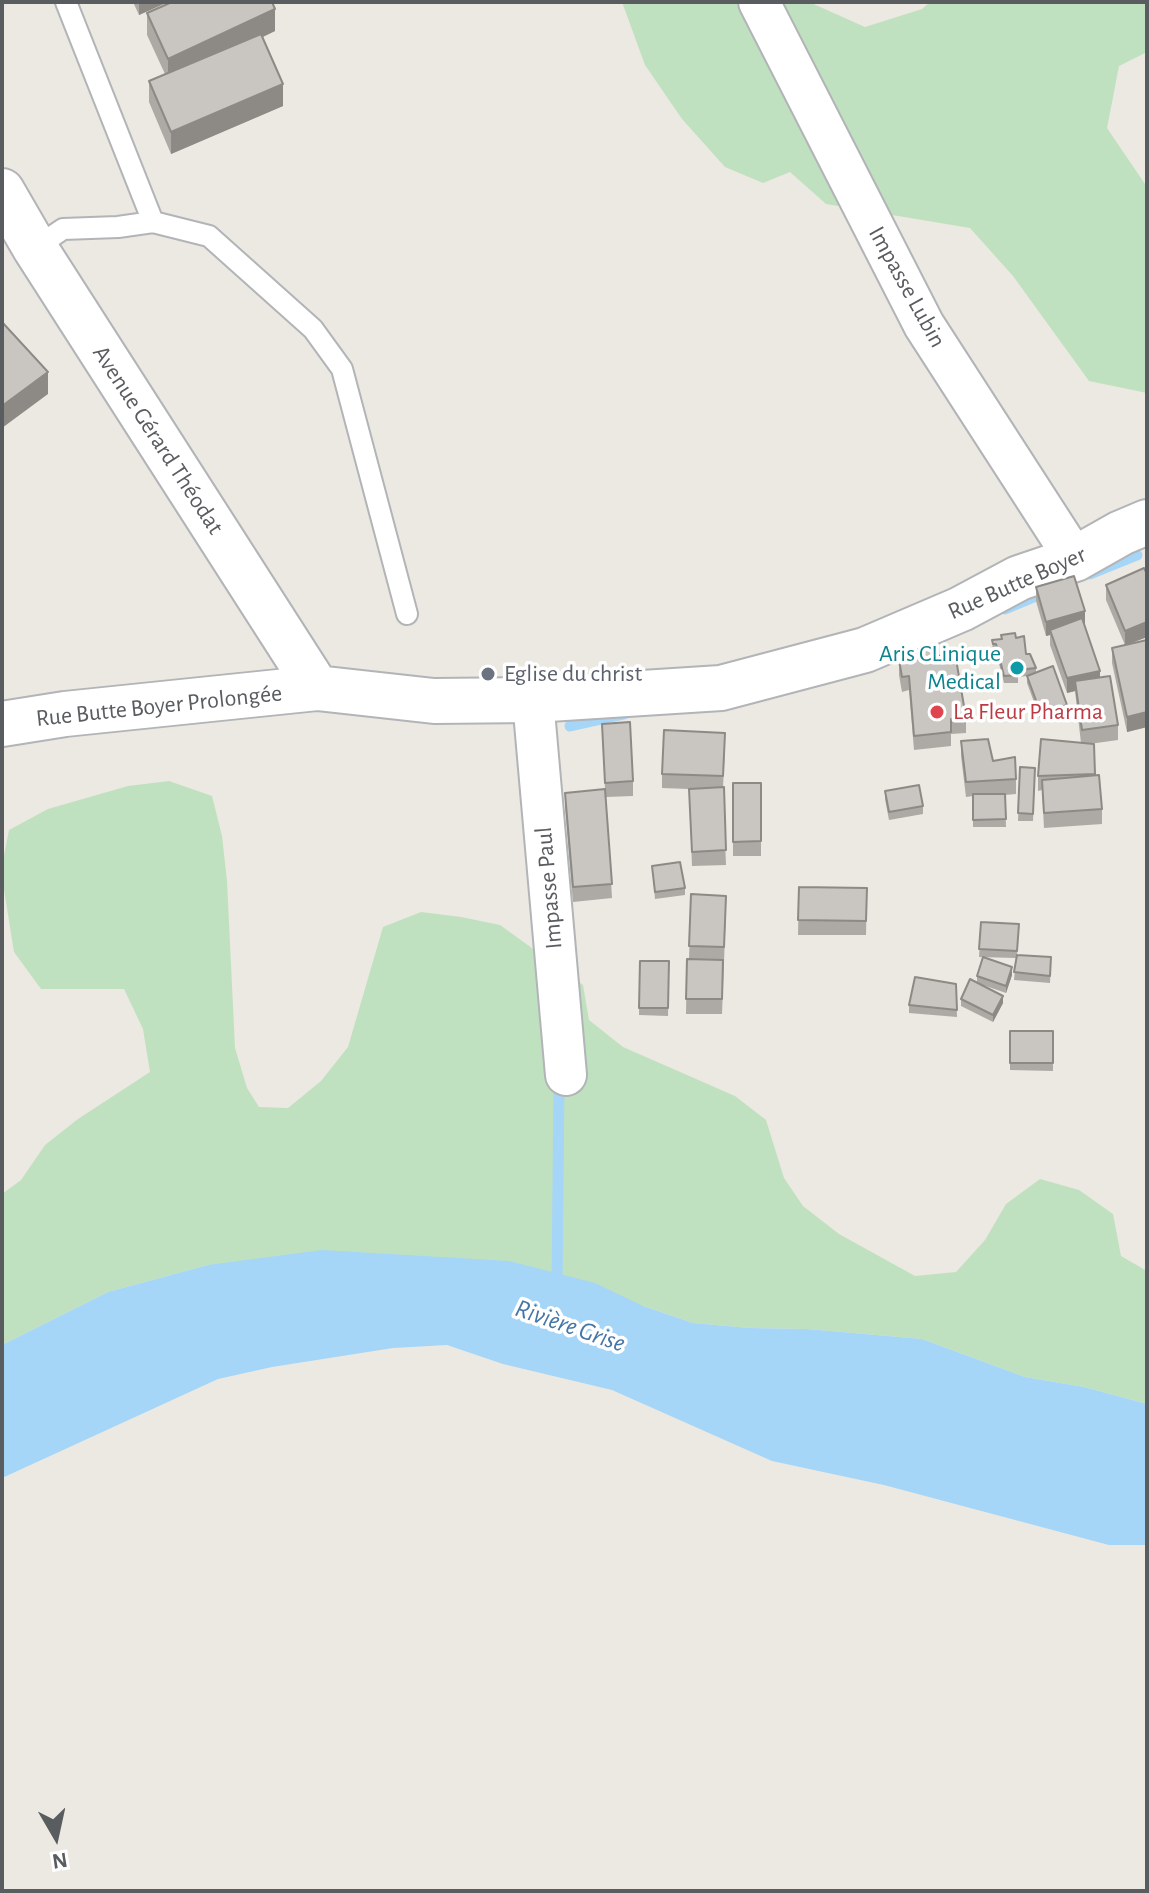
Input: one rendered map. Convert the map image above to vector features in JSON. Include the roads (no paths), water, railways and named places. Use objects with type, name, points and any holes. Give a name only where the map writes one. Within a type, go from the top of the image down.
[{"type":"street","name":"Impasse Lubin","points":[[759,2],[924,325],[1075,559]]},
{"type":"street","name":"Avenue Gérard Théodat","points":[[2,191],[35,248],[317,688]]},
{"type":"street","name":"Rue Butte Boyer","points":[[317,688],[434,701],[533,700],[721,688],[865,650],[961,609],[1019,578],[1075,559],[1147,522]]},
{"type":"street","name":"Rue Butte Boyer Prolongée","points":[[2,724],[65,714],[317,688]]},
{"type":"street","name":"Impasse Paul","points":[[533,700],[566,1075]]},
{"type":"lane","points":[[66,2],[153,222]]},
{"type":"lane","points":[[35,248],[63,229],[153,222],[209,236],[313,329],[342,369],[407,614]]},
{"type":"water","name":"Rivière Grise","points":[[322,1250],[509,1261],[595,1283],[643,1306],[693,1323],[922,1339],[1025,1377],[1084,1387],[1147,1404],[1147,1545],[1109,1545],[884,1485],[772,1461],[612,1390],[503,1364],[447,1345],[393,1348],[218,1379],[2,1478],[2,1345],[108,1292],[208,1265]]},
{"type":"waterway","points":[[1090,574],[1137,555]]},
{"type":"waterway","points":[[1005,609],[1048,591]]},
{"type":"waterway","points":[[570,726],[624,714]]},
{"type":"waterway","points":[[557,1288],[559,1081]]},
{"type":"place","name":"Aris CLinique Medical","points":[[1017,668]]},
{"type":"place","name":"Eglise du christ","points":[[488,674]]},
{"type":"place","name":"La Fleur Pharma","points":[[937,712]]}]
